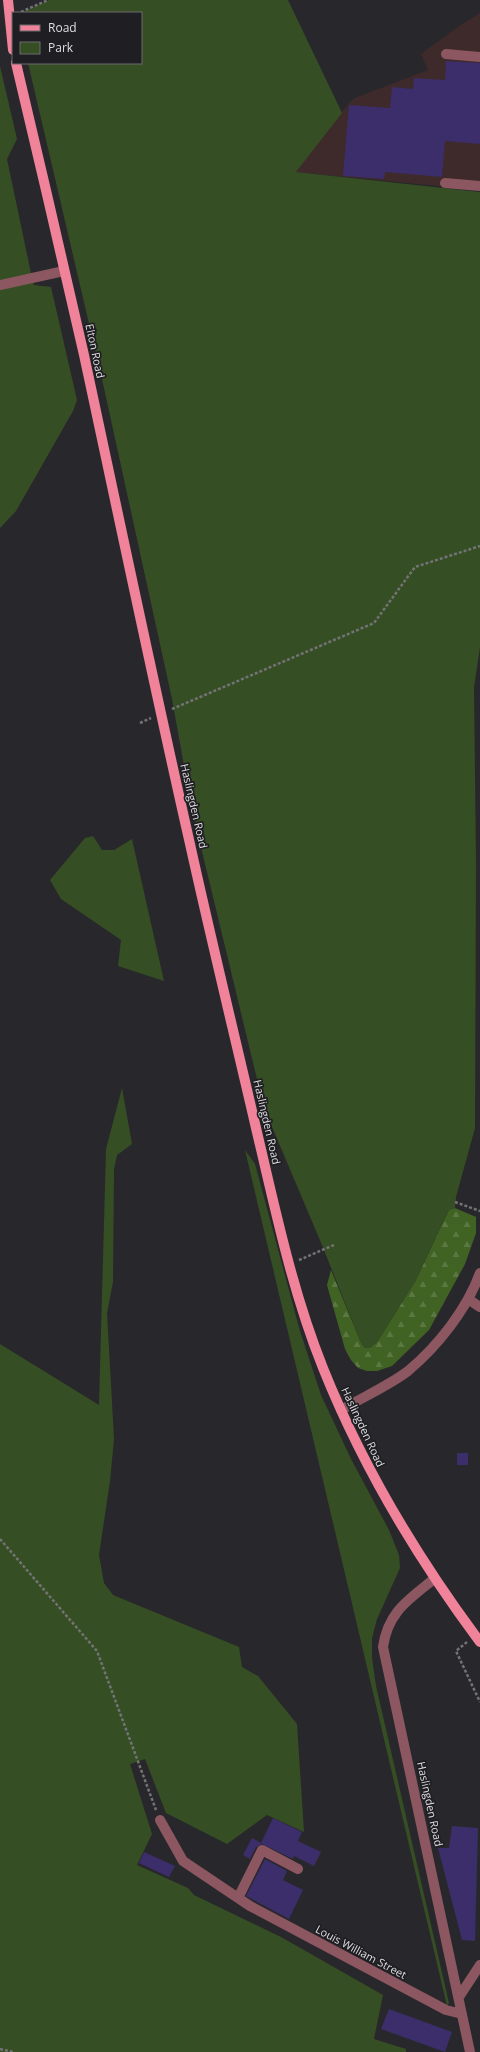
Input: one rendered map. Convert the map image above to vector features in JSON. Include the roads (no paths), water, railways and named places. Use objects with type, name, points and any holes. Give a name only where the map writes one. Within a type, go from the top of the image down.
[{"type":"main road","points":[[8,0],[12,40]]},
{"type":"main road","name":"Elton Road","points":[[16,64],[64,271],[145,645]]},
{"type":"main road","name":"Haslingden Road","points":[[145,645],[271,1192],[290,1264],[322,1365],[341,1410],[390,1508],[434,1579],[478,1639]]},
{"type":"street","points":[[446,54],[480,57]]},
{"type":"street","points":[[445,183],[480,186]]},
{"type":"street","points":[[0,285],[64,271]]},
{"type":"street","points":[[341,1410],[407,1371],[447,1332],[468,1299],[480,1273]]},
{"type":"street","points":[[468,1299],[480,1307]]},
{"type":"street","name":"Haslingden Road","points":[[434,1579],[401,1606],[393,1616],[385,1634],[383,1646],[470,2052]]},
{"type":"street","name":"Louis William Street","points":[[160,1820],[183,1861],[250,1906],[446,2010],[462,2014]]},
{"type":"street","points":[[238,1898],[262,1850],[298,1869]]},
{"type":"street","points":[[459,1997],[480,1965]]}]
